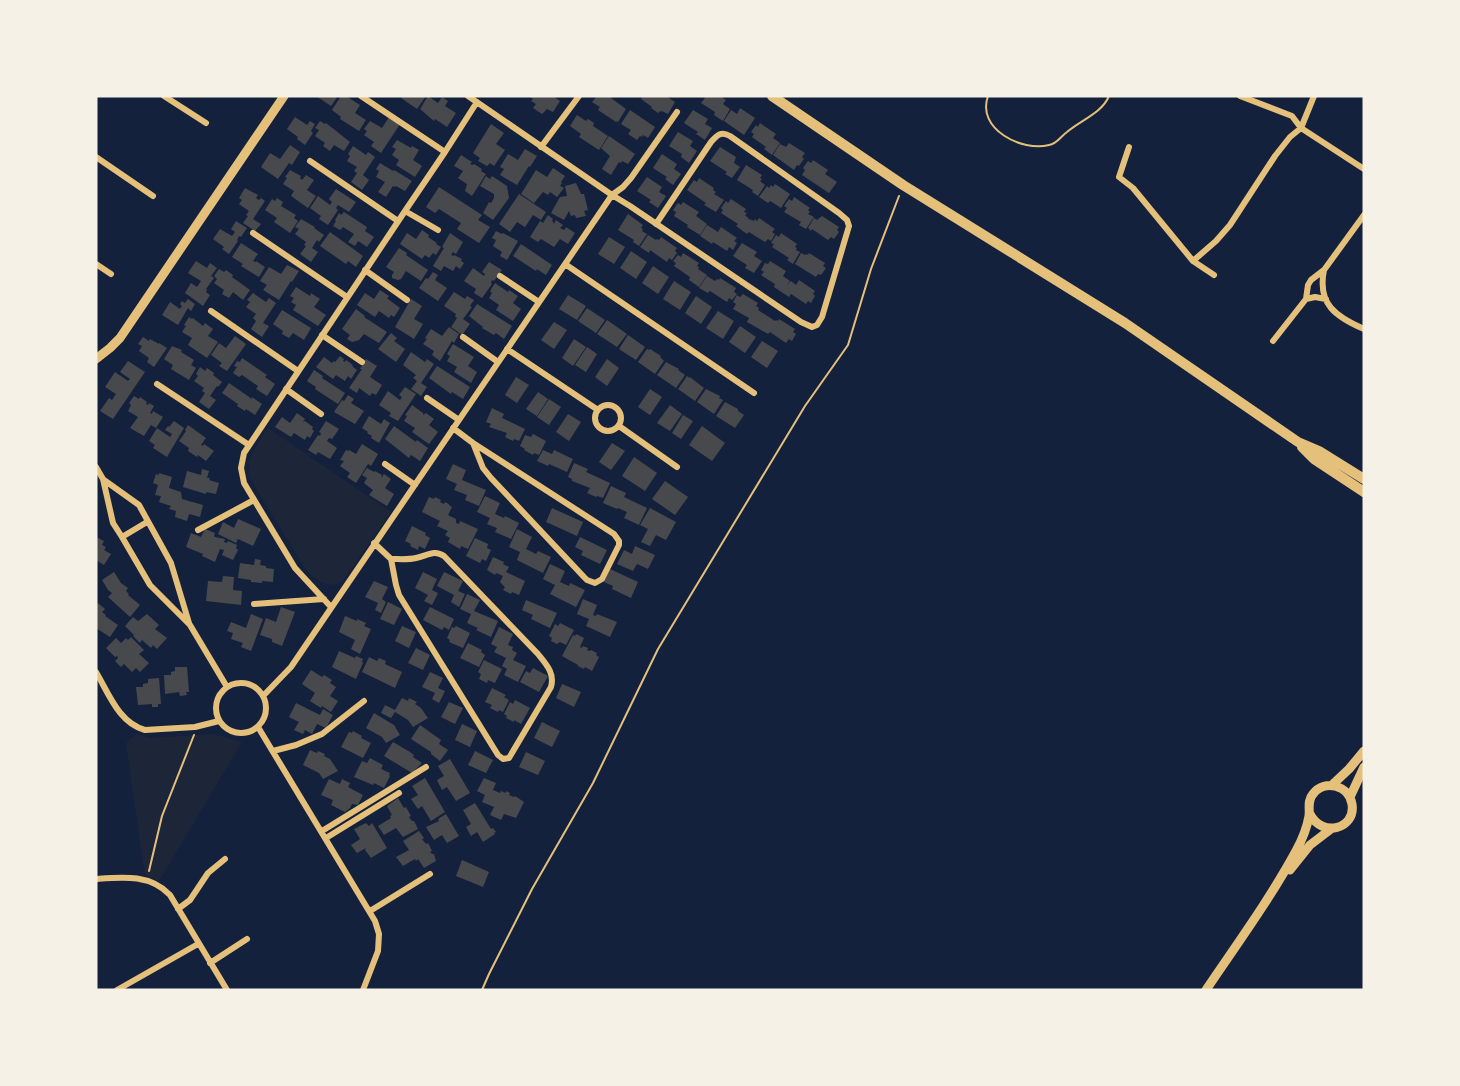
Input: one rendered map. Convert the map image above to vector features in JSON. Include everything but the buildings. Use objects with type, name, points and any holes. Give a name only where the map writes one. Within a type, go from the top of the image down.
[{"type":"main road","points":[[772,96],[903,185],[1125,323],[1298,442],[1318,451],[1364,479]]},
{"type":"main road","points":[[1298,442],[1314,459],[1364,492]]},
{"type":"street","points":[[164,96],[206,123]]},
{"type":"street","points":[[96,359],[120,338],[284,96]]},
{"type":"street","points":[[361,96],[445,152]]},
{"type":"street","points":[[468,96],[541,147],[801,322],[812,327],[817,325],[822,317],[849,226],[847,220],[839,213],[724,133],[717,135],[711,142],[656,224]]},
{"type":"street","points":[[541,147],[579,96]]},
{"type":"street","points":[[1240,96],[1292,116],[1301,128],[1364,169]]},
{"type":"street","points":[[1193,261],[1230,225],[1275,156],[1290,137],[1301,128],[1314,96]]},
{"type":"street","points":[[331,607],[295,568],[244,483],[242,461],[244,453],[477,102]]},
{"type":"street","points":[[264,695],[287,672],[612,195],[632,178],[677,112]]},
{"type":"street","points":[[1129,147],[1119,177],[1133,188],[1193,261],[1214,275]]},
{"type":"street","points":[[96,157],[153,196]]},
{"type":"street","points":[[310,161],[398,220]]},
{"type":"street","points":[[405,211],[438,230]]},
{"type":"street","points":[[1273,341],[1306,299],[1311,280],[1324,270],[1364,215]]},
{"type":"street","points":[[253,232],[347,297]]},
{"type":"street","points":[[96,264],[111,274]]},
{"type":"street","points":[[565,264],[754,393]]},
{"type":"street","points":[[365,270],[407,300]]},
{"type":"street","points":[[1324,270],[1322,285],[1333,312],[1364,329]]},
{"type":"street","points":[[500,276],[539,302]]},
{"type":"street","points":[[1306,299],[1315,297],[1326,299]]},
{"type":"street","points":[[211,311],[298,371]]},
{"type":"street","points":[[322,335],[362,362]]},
{"type":"street","points":[[462,337],[498,362]]},
{"type":"street","points":[[507,349],[598,410]]},
{"type":"street","points":[[157,384],[249,445]]},
{"type":"street","points":[[286,389],[321,414]]},
{"type":"street","points":[[427,398],[459,420]]},
{"type":"street","points":[[605,405],[614,406],[621,413],[619,426],[615,430],[606,431],[598,427],[595,418],[598,410],[605,405]]},
{"type":"street","points":[[619,426],[677,467]]},
{"type":"street","points":[[453,428],[614,534],[619,545],[602,579],[595,583],[584,577],[491,478],[483,468],[473,443]]},
{"type":"street","points":[[385,464],[414,485]]},
{"type":"street","points":[[96,467],[103,479],[113,523],[150,585],[190,625]]},
{"type":"street","points":[[103,479],[139,506],[171,563],[190,625],[227,687]]},
{"type":"street","points":[[198,530],[254,500]]},
{"type":"street","points":[[122,537],[147,522]]},
{"type":"street","points":[[374,543],[391,559],[399,596],[498,755],[503,759],[509,758],[551,687],[553,677],[549,668],[444,556],[433,553],[415,559],[391,559]]},
{"type":"street","points":[[254,604],[324,599]]},
{"type":"street","points":[[96,672],[120,713],[133,725],[146,730],[195,727],[219,721]]},
{"type":"street","points":[[241,682],[257,688],[264,695],[267,712],[258,728],[242,734],[225,728],[219,721],[216,704],[219,695],[227,687],[241,682]]},
{"type":"street","points":[[273,751],[296,745],[322,734],[364,701]]},
{"type":"street","points":[[258,728],[375,921],[379,934],[378,951],[363,990]]},
{"type":"street","points":[[1332,785],[1364,752]]},
{"type":"street","points":[[322,831],[426,767]]},
{"type":"street","points":[[1350,797],[1364,767]]},
{"type":"street","points":[[1275,888],[1310,845],[1331,829],[1344,824],[1349,818],[1352,811],[1350,797],[1342,789],[1332,785],[1318,789],[1313,794],[1308,807],[1313,820],[1318,825],[1331,829]]},
{"type":"street","points":[[326,838],[399,793]]},
{"type":"street","points":[[1206,990],[1275,888],[1300,843],[1310,814]]},
{"type":"street","points":[[178,909],[190,900],[208,873],[225,859]]},
{"type":"street","points":[[370,911],[430,873]]},
{"type":"street","points":[[96,879],[147,880],[165,890],[227,990]]},
{"type":"street","points":[[210,963],[247,939]]},
{"type":"street","points":[[117,990],[198,944]]},
{"type":"path","points":[[988,96],[987,110],[990,122],[998,132],[1022,144],[1047,146],[1054,144],[1067,131],[1101,108],[1109,96]]},
{"type":"path","points":[[482,990],[532,889],[593,783],[658,649],[805,406],[848,345],[871,269],[903,185]]},
{"type":"path","points":[[147,880],[162,816],[195,727]]},
{"type":"shaded area","points":[[268,428],[391,512],[343,581],[338,584],[323,583],[306,570],[251,480],[250,459]]},
{"type":"shaded area","points":[[137,734],[149,738],[213,734],[242,742],[159,881],[145,875],[126,743]]}]
